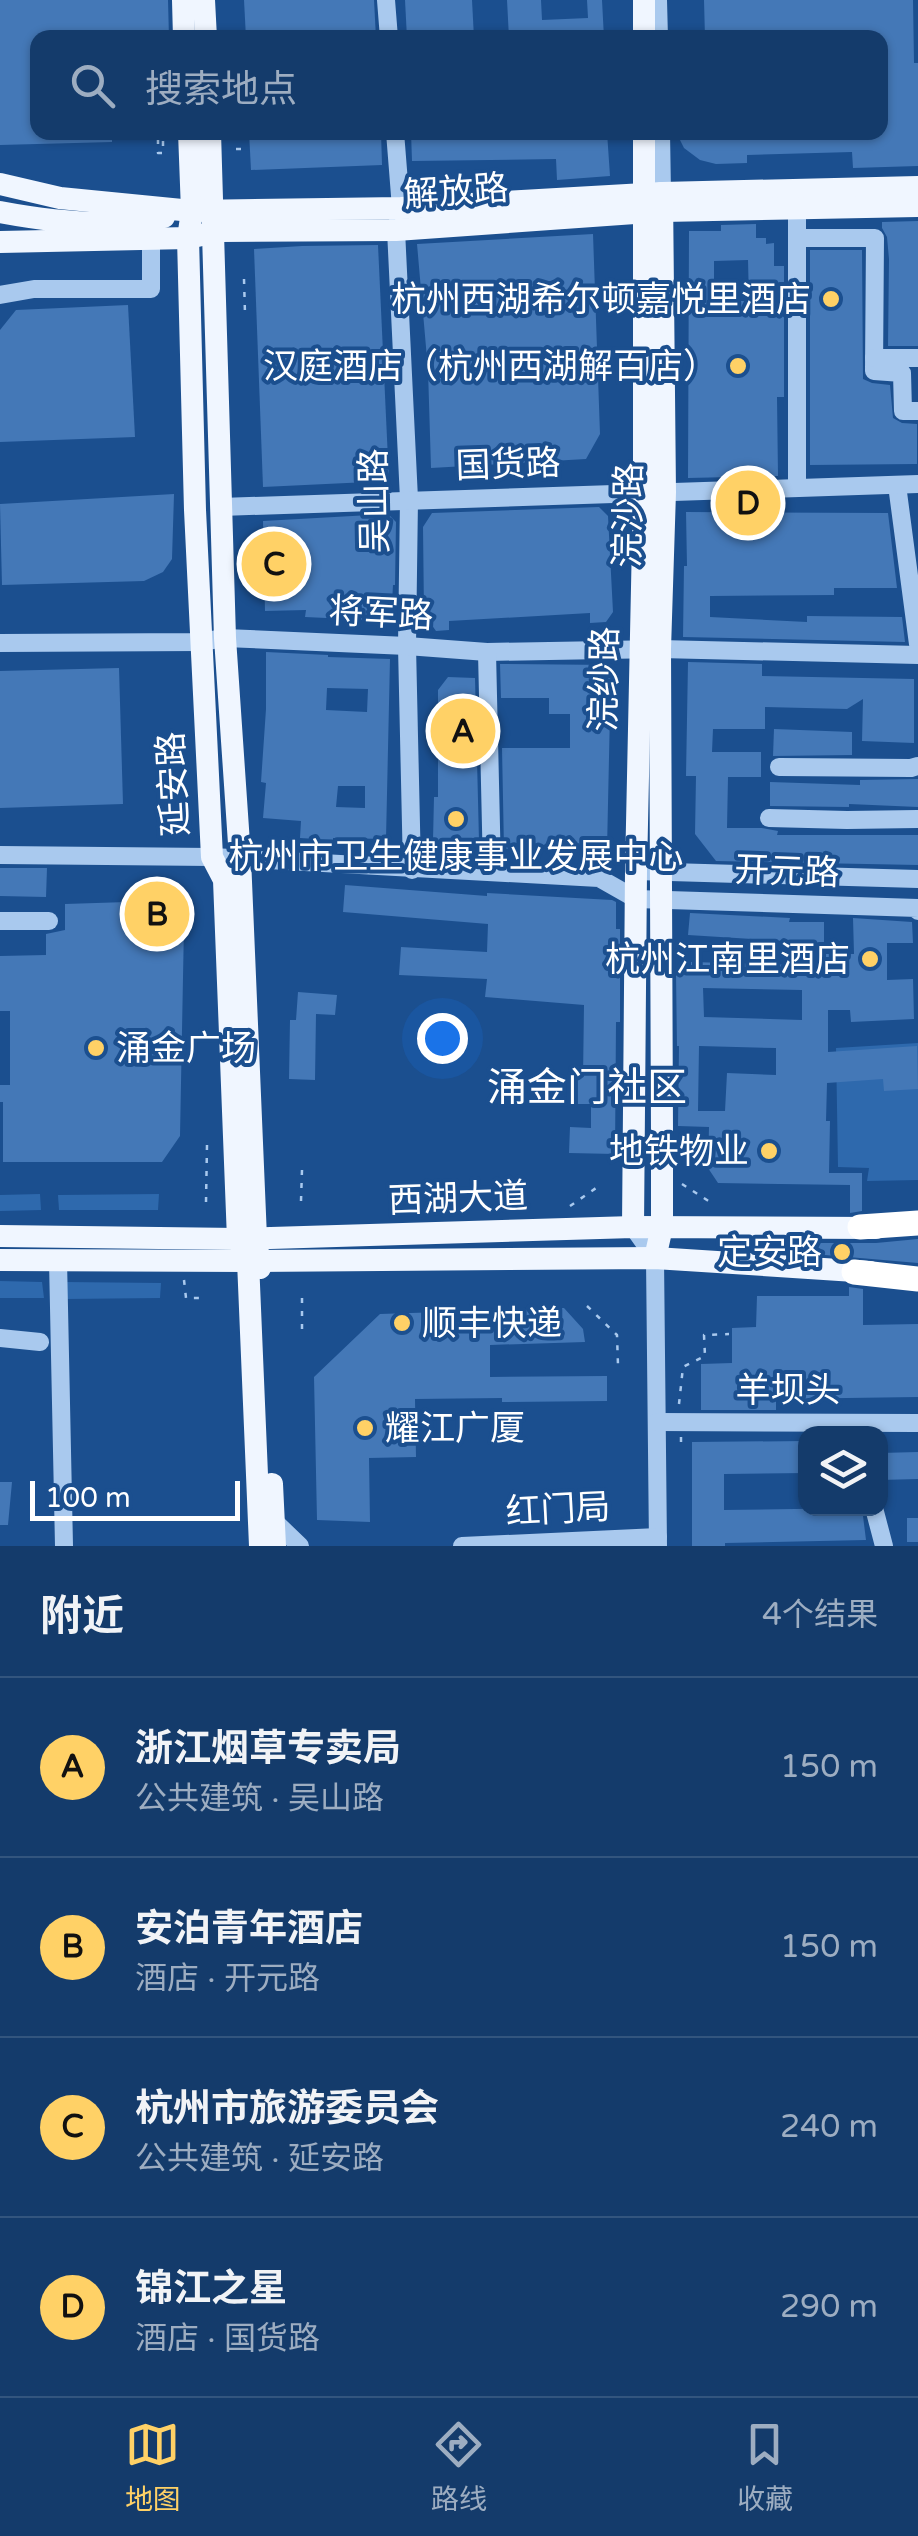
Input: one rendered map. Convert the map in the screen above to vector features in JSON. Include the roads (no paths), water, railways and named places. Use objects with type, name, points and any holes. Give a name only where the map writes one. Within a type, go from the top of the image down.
[{"type":"highway","points":[[860,1228],[918,1226]]},
{"type":"highway","points":[[854,1272],[918,1276]]},
{"type":"main road","points":[[183,0],[184,30]]},
{"type":"main road","points":[[204,0],[206,30]]},
{"type":"main road","points":[[644,0],[644,30]]},
{"type":"main road","name":"延安路","points":[[190,140],[206,218]]},
{"type":"main road","name":"延安路","points":[[210,140],[206,218],[225,638],[240,858],[260,1546]]},
{"type":"main road","points":[[645,140],[654,203],[654,493]]},
{"type":"main road","points":[[0,184],[60,198],[206,218]]},
{"type":"main road","name":"解放路","points":[[206,218],[398,219],[918,188]]},
{"type":"main road","name":"解放路","points":[[654,203],[798,210],[918,206]]},
{"type":"main road","points":[[0,212],[102,224],[206,218]]},
{"type":"main road","points":[[0,226],[89,232],[206,218]]},
{"type":"main road","name":"延安路","points":[[206,218],[188,238],[200,642],[212,857],[224,880],[276,1546]]},
{"type":"main road","points":[[0,242],[188,238]]},
{"type":"main road","name":"浣沙路","points":[[654,493],[649,649],[662,900],[662,1228],[655,1258]]},
{"type":"main road","name":"浣纱路","points":[[633,1228],[636,871],[649,649]]},
{"type":"main road","name":"西湖大道","points":[[0,1260],[633,1228],[860,1228]]},
{"type":"main road","name":"西湖大道","points":[[0,1236],[250,1250],[655,1258],[854,1272]]},
{"type":"street","points":[[386,0],[388,30]]},
{"type":"street","points":[[658,0],[659,30]]},
{"type":"street","name":"吴山路","points":[[395,140],[409,500],[406,646],[412,870]]},
{"type":"street","points":[[654,203],[659,140]]},
{"type":"street","points":[[797,488],[798,210]]},
{"type":"street","points":[[798,238],[874,238],[874,372],[902,372],[903,411],[918,411]]},
{"type":"street","points":[[0,295],[34,288],[151,289],[151,239]]},
{"type":"street","points":[[874,358],[918,358]]},
{"type":"street","points":[[897,484],[918,644]]},
{"type":"street","name":"国货路","points":[[221,507],[918,484]]},
{"type":"street","name":"将军路","points":[[0,642],[200,642],[225,638],[487,652],[649,649],[918,654]]},
{"type":"street","points":[[487,652],[492,871]]},
{"type":"street","points":[[779,767],[918,766]]},
{"type":"street","points":[[770,818],[918,819]]},
{"type":"street","name":"开元路","points":[[0,855],[212,857],[492,871],[598,878],[636,899],[918,909]]},
{"type":"street","name":"开元路","points":[[636,871],[918,879]]},
{"type":"street","points":[[0,921],[49,921]]},
{"type":"street","points":[[633,1228],[655,1258],[658,1542]]},
{"type":"street","points":[[58,1260],[64,1546]]},
{"type":"street","points":[[0,1338],[40,1342]]},
{"type":"street","name":"羊坝头","points":[[657,1422],[799,1426]]},
{"type":"street","name":"羊坝头","points":[[882,1426],[918,1423]]},
{"type":"street","points":[[876,1516],[884,1546]]},
{"type":"street","points":[[274,1521],[300,1546]]},
{"type":"street","name":"红门局","points":[[462,1546],[658,1542]]},
{"type":"place","name":"杭州西湖希尔顿嘉悦里酒店","points":[[831,299]]},
{"type":"place","name":"汉庭酒店（杭州西湖解百店）","points":[[738,366]]},
{"type":"place","name":"锦江之星","points":[[748,503]]},
{"type":"place","name":"杭州市旅游委员会","points":[[274,564]]},
{"type":"place","name":"浙江烟草专卖局","points":[[463,731]]},
{"type":"place","name":"杭州市卫生健康事业发展中心","points":[[456,819]]},
{"type":"place","name":"安泊青年酒店","points":[[157,914]]},
{"type":"place","name":"杭州江南里酒店","points":[[870,959]]},
{"type":"place","name":"涌金广场","points":[[96,1048]]},
{"type":"place","name":"地铁物业","points":[[769,1151]]},
{"type":"place","name":"定安路","points":[[842,1252]]},
{"type":"place","name":"顺丰快递","points":[[402,1323]]},
{"type":"place","name":"耀江广厦","points":[[365,1428]]},
{"type":"district","name":"涌金门社区","points":[[587,1087]]}]
